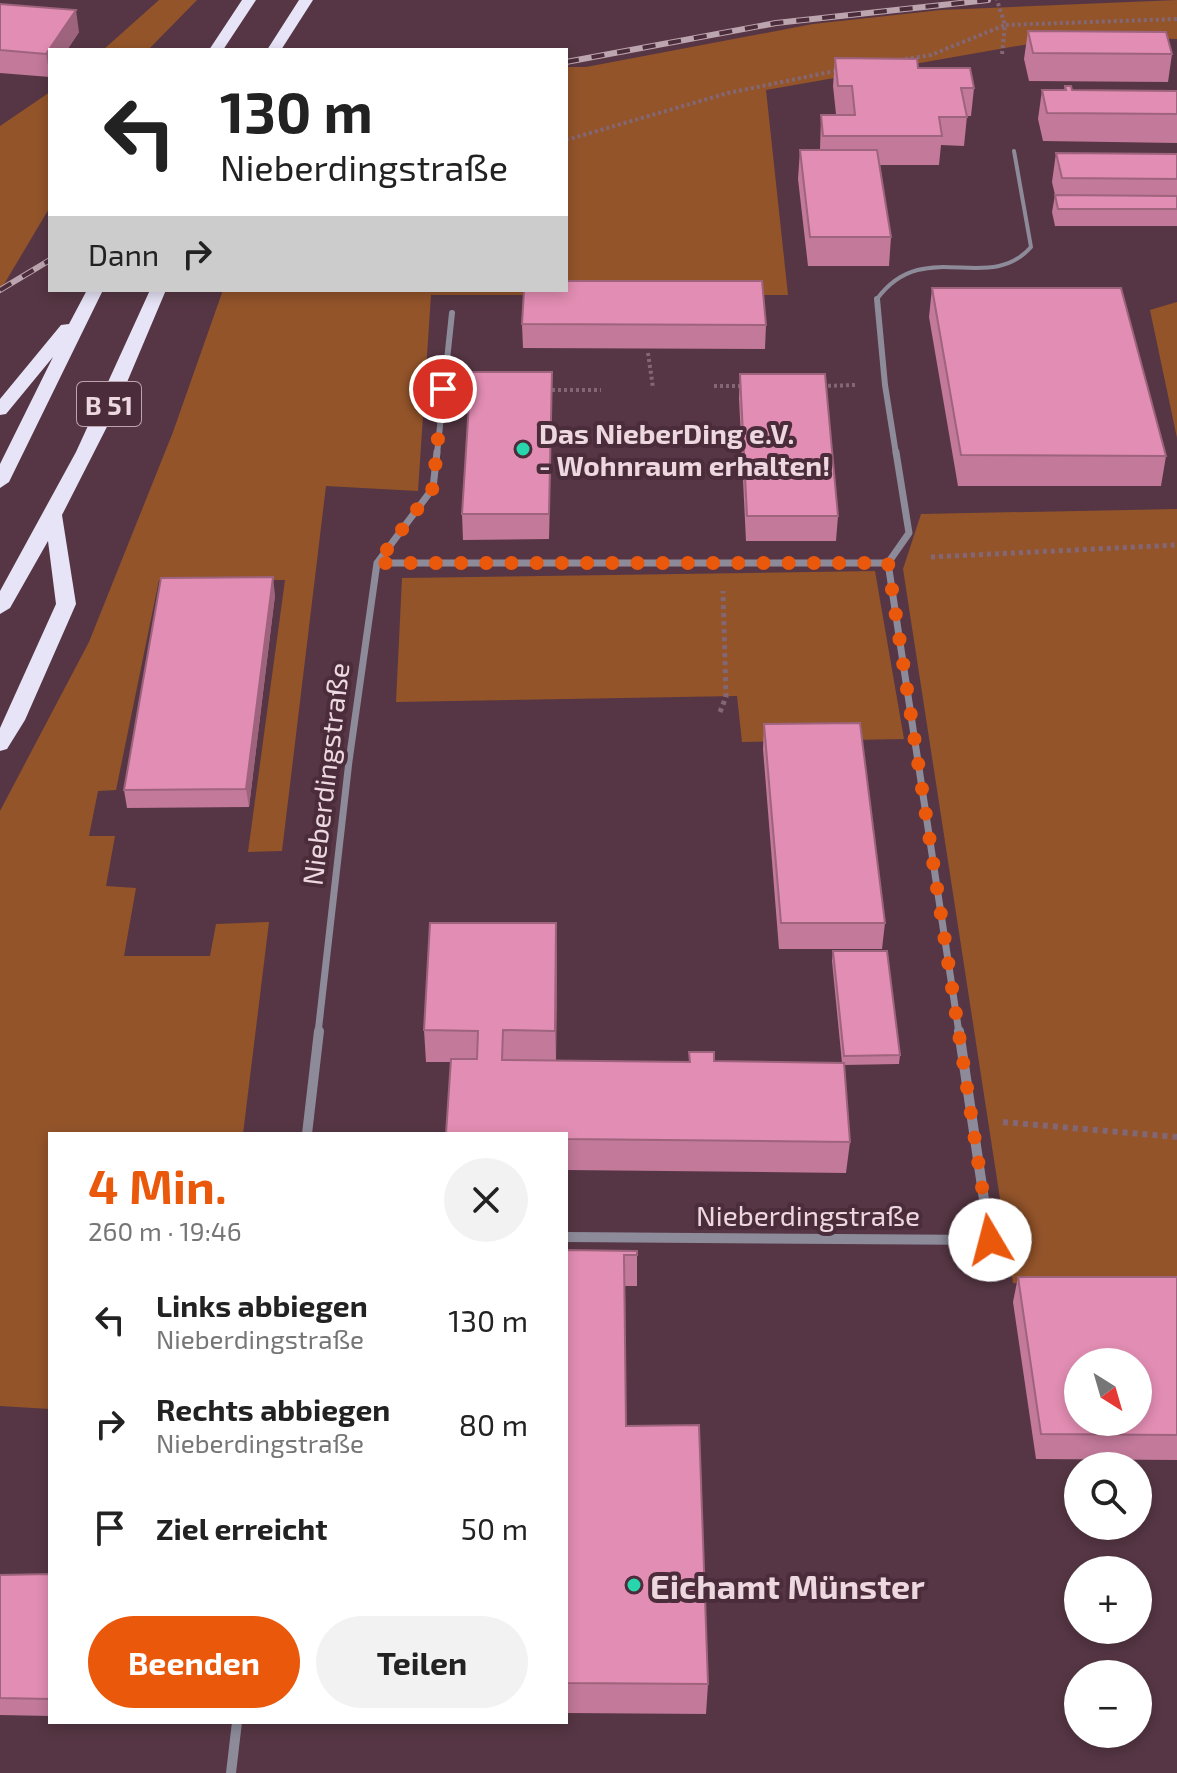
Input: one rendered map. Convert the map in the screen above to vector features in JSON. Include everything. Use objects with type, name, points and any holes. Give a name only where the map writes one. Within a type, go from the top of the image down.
[{"type":"highway","points":[[217,48],[249,0]]},
{"type":"highway","points":[[275,48],[306,0]]},
{"type":"highway","name":"B 51","points":[[0,608],[54,516],[103,417],[157,292]]},
{"type":"highway","name":"B 51","points":[[0,410],[92,297]]},
{"type":"highway","name":"B 51","points":[[0,482],[92,297]]},
{"type":"highway","points":[[0,744],[15,720],[66,604],[54,516]]},
{"type":"street","points":[[377,563],[888,563],[909,533],[885,385],[877,299]]},
{"type":"street","name":"Nieberdingstraße","points":[[307,1132],[349,761],[377,563],[433,488],[452,313]]},
{"type":"street","name":"Nieberdingstraße","points":[[568,1237],[990,1240],[888,563]]},
{"type":"street","points":[[231,1773],[237,1724]]},
{"type":"lane","points":[[877,299],[894,277],[911,269],[1010,264],[1027,256],[1031,247],[1014,151]]},
{"type":"path","points":[[997,0],[1005,25],[1002,54]]},
{"type":"path","points":[[902,60],[931,55],[1005,25],[1177,19]]},
{"type":"path","points":[[568,139],[728,93],[844,70]]},
{"type":"path","points":[[648,353],[653,388]]},
{"type":"path","points":[[808,386],[885,385]]},
{"type":"path","points":[[714,386],[746,386]]},
{"type":"path","points":[[538,390],[601,390]]},
{"type":"path","points":[[922,557],[1177,545]]},
{"type":"path","points":[[720,712],[726,697],[722,562]]},
{"type":"path","points":[[973,1119],[1177,1137]]},
{"type":"shaded area","points":[[159,0],[197,0],[150,48],[105,48]]},
{"type":"shaded area","points":[[1177,0],[1177,39],[1074,36],[766,90],[788,295],[431,295],[418,491],[326,486],[282,851],[248,852],[285,580],[159,580],[116,790],[98,791],[89,836],[115,836],[106,886],[136,888],[124,956],[210,956],[216,924],[269,922],[243,1132],[48,1132],[48,1409],[0,1406],[0,811],[89,642],[173,432],[222,292],[568,292],[568,67],[586,67],[813,24],[941,10]]},
{"type":"shaded area","points":[[48,93],[48,210],[0,291],[0,126]]},
{"type":"shaded area","points":[[1177,302],[1177,438],[1150,310]]},
{"type":"shaded area","points":[[1177,509],[1177,1289],[1013,1283],[903,569],[921,514]]},
{"type":"shaded area","points":[[875,571],[904,739],[742,742],[737,696],[396,702],[402,578]]},
{"type":"building","points":[[0,4],[76,10],[46,54],[0,50]]},
{"type":"building","points":[[1028,31],[1166,32],[1172,54],[1033,53]]},
{"type":"building","points":[[835,58],[917,59],[918,68],[970,68],[974,88],[961,88],[967,117],[939,117],[942,136],[823,136],[821,115],[855,115],[852,86],[838,86]]},
{"type":"building","points":[[1065,86],[1071,86],[1072,90],[1177,91],[1177,114],[1047,113],[1042,90],[1066,90]]},
{"type":"building","points":[[800,150],[877,150],[891,237],[810,237]]},
{"type":"building","points":[[1056,153],[1177,154],[1177,179],[1062,178]]},
{"type":"building","points":[[1055,195],[1177,196],[1177,209],[1058,209]]},
{"type":"building","points":[[568,281],[762,281],[766,325],[522,324],[524,292],[568,292]]},
{"type":"building","points":[[932,288],[1121,288],[1166,456],[961,455]]},
{"type":"building","points":[[471,372],[552,372],[549,514],[462,514]]},
{"type":"building","points":[[740,374],[825,374],[838,516],[747,516]]},
{"type":"building","points":[[273,577],[246,789],[124,790],[161,578]]},
{"type":"building","points":[[860,723],[885,923],[781,923],[764,724]]},
{"type":"building","points":[[430,923],[556,923],[555,1031],[503,1030],[502,1060],[690,1062],[689,1052],[714,1052],[714,1061],[844,1063],[850,1142],[568,1139],[568,1132],[446,1132],[451,1059],[477,1059],[478,1031],[424,1030]]},
{"type":"building","points":[[833,951],[887,951],[900,1055],[844,1056]]},
{"type":"building","name":"Eichamt Münster","points":[[568,1250],[637,1251],[637,1255],[624,1255],[626,1426],[699,1425],[708,1684],[568,1683]]},
{"type":"building","points":[[1018,1277],[1177,1277],[1177,1435],[1152,1435],[1152,1348],[1064,1348],[1064,1434],[1041,1434]]},
{"type":"building","points":[[48,1574],[48,1699],[0,1698],[0,1575]]},
{"type":"railway","points":[[568,62],[776,23],[988,0]]},
{"type":"railway","points":[[0,290],[48,261]]},
{"type":"place","name":"Das NieberDing e.V. - Wohnraum erhalten!","points":[[523,449]]},
{"type":"place","name":"Eichamt Münster","points":[[634,1585]]},
{"type":"route","points":[[443,389],[433,488],[377,563],[888,563],[990,1240]]}]
